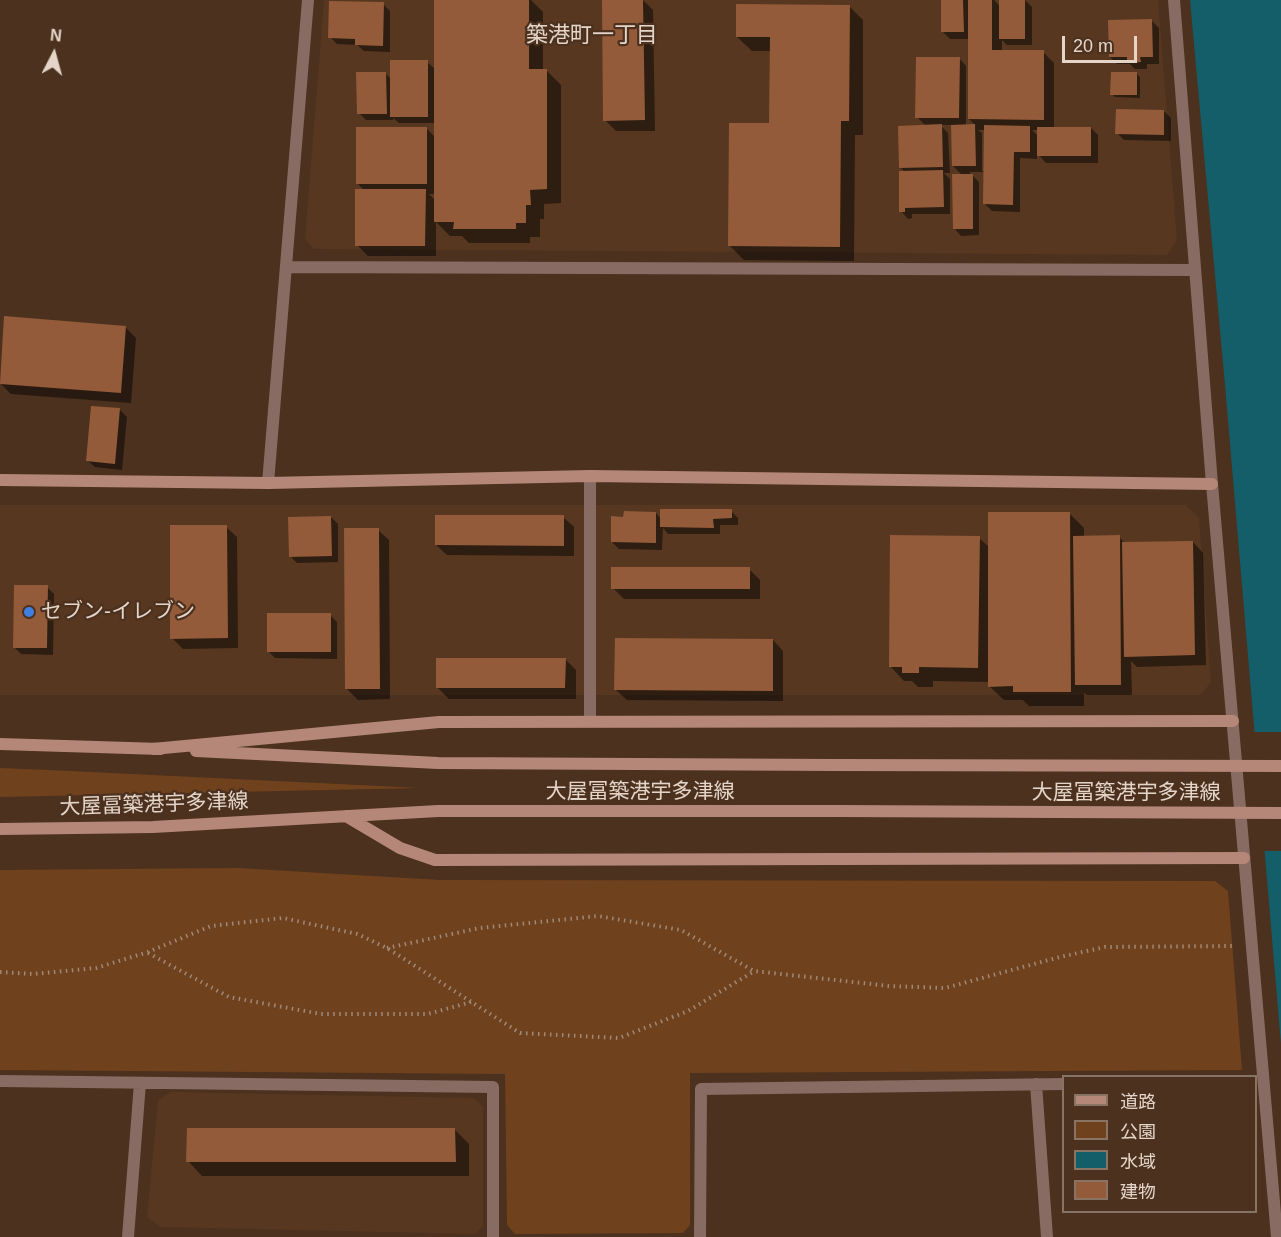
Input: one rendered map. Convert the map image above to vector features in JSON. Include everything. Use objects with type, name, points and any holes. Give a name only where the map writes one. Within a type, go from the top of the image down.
[{"type":"main road","points":[[0,480],[268,483],[590,476],[1212,484]]},
{"type":"main road","points":[[153,749],[439,722],[1233,721]]},
{"type":"main road","name":"大屋冨築港宇多津線","points":[[0,744],[438,763],[1281,766]]},
{"type":"main road","name":"大屋冨築港宇多津線","points":[[0,829],[153,827],[438,811],[1281,813]]},
{"type":"main road","points":[[346,816],[400,848],[435,860],[1245,858]]},
{"type":"street","points":[[268,483],[308,0]]},
{"type":"street","points":[[1174,0],[1212,484],[1252,946],[1260,1083],[1277,1237]]},
{"type":"street","points":[[286,267],[1195,270]]},
{"type":"street","points":[[590,476],[590,721]]},
{"type":"street","points":[[0,1081],[493,1087],[493,1237]]},
{"type":"street","points":[[128,1237],[140,1083]]},
{"type":"street","points":[[1036,1084],[1047,1237]]},
{"type":"street","points":[[700,1237],[701,1089],[1062,1084]]},
{"type":"path","points":[[387,948],[480,928],[598,916],[681,930],[754,971],[889,986],[945,988],[1105,947],[1252,946]]},
{"type":"path","points":[[0,972],[33,974],[96,968],[148,952],[211,926],[283,918],[357,934],[387,948],[520,1033],[619,1038],[688,1011],[754,971]]},
{"type":"path","points":[[148,952],[229,997],[321,1014],[428,1014],[472,1002]]},
{"type":"shaded area","points":[[324,0],[1158,0],[1177,240],[1167,255],[314,249],[305,239]]},
{"type":"shaded area","points":[[0,505],[1186,505],[1199,518],[1211,683],[1200,695],[0,695]]},
{"type":"shaded area","points":[[171,1092],[474,1098],[483,1107],[483,1227],[475,1234],[160,1227],[147,1217],[158,1100]]},
{"type":"green space","points":[[0,768],[49,770],[421,788],[0,797]]},
{"type":"green space","points":[[238,868],[440,880],[1215,881],[1228,891],[1242,1070],[690,1073],[690,1225],[683,1233],[515,1234],[507,1225],[505,1074],[0,1070],[0,870]]},
{"type":"water","points":[[1190,0],[1281,0],[1281,1044],[1225,385]]},
{"type":"pier","points":[[1251,732],[1281,732],[1281,851],[1261,851]]},
{"type":"building","points":[[434,0],[529,0],[529,69],[547,69],[547,189],[530,190],[531,205],[526,205],[526,223],[516,223],[516,229],[453,229],[454,222],[434,222]]},
{"type":"building","points":[[602,0],[643,0],[645,120],[603,121]]},
{"type":"building","points":[[941,0],[963,0],[964,32],[941,32]]},
{"type":"building","points":[[968,0],[992,0],[992,50],[1044,50],[1044,120],[968,119]]},
{"type":"building","points":[[999,0],[1025,0],[1025,39],[999,39]]},
{"type":"building","points":[[329,1],[384,2],[383,46],[355,45],[355,39],[328,38]]},
{"type":"building","points":[[736,4],[850,5],[849,121],[841,121],[840,247],[728,246],[729,123],[769,123],[770,37],[736,37]]},
{"type":"building","points":[[1152,19],[1153,57],[1140,57],[1141,62],[1127,63],[1127,57],[1109,57],[1108,20]]},
{"type":"building","points":[[916,57],[960,57],[959,118],[915,118]]},
{"type":"building","points":[[390,60],[428,60],[428,117],[390,117]]},
{"type":"building","points":[[356,72],[386,72],[387,114],[357,114]]},
{"type":"building","points":[[1111,72],[1137,72],[1137,95],[1110,95]]},
{"type":"building","points":[[1116,109],[1164,110],[1164,135],[1115,134]]},
{"type":"building","points":[[942,124],[943,167],[899,168],[898,126]]},
{"type":"building","points":[[975,124],[976,166],[952,166],[951,125]]},
{"type":"building","points":[[984,125],[1030,126],[1030,152],[1014,152],[1013,205],[983,204]]},
{"type":"building","points":[[356,127],[427,127],[427,184],[356,184]]},
{"type":"building","points":[[1037,127],[1091,127],[1091,156],[1037,156]]},
{"type":"building","points":[[943,170],[944,207],[905,208],[905,212],[899,212],[899,171]]},
{"type":"building","points":[[952,174],[973,174],[973,229],[953,229]]},
{"type":"building","points":[[355,189],[426,189],[425,246],[355,246]]},
{"type":"building","points":[[4,316],[126,326],[121,393],[0,384]]},
{"type":"building","points":[[91,406],[120,408],[115,464],[86,461]]},
{"type":"building","points":[[660,509],[732,509],[732,518],[713,519],[714,528],[660,527]]},
{"type":"building","points":[[624,511],[656,512],[656,543],[611,542],[611,516],[623,517]]},
{"type":"building","points":[[988,512],[1070,512],[1071,692],[1013,692],[1013,686],[988,687]]},
{"type":"building","points":[[435,515],[564,515],[564,546],[435,545]]},
{"type":"building","points":[[331,516],[332,556],[289,557],[288,517]]},
{"type":"building","points":[[170,525],[227,525],[228,638],[170,639]]},
{"type":"building","points":[[344,528],[379,528],[380,689],[345,689]]},
{"type":"building","points":[[890,535],[980,536],[978,668],[919,667],[919,673],[902,673],[902,667],[889,667]]},
{"type":"building","points":[[1120,535],[1121,685],[1075,685],[1073,536]]},
{"type":"building","points":[[1193,541],[1195,655],[1124,657],[1122,542]]},
{"type":"building","points":[[611,567],[750,567],[750,589],[611,589]]},
{"type":"building","points":[[14,585],[48,585],[47,648],[13,648]]},
{"type":"building","points":[[267,613],[331,613],[331,652],[267,652]]},
{"type":"building","points":[[615,638],[773,639],[773,691],[614,690]]},
{"type":"building","points":[[436,658],[566,658],[565,688],[436,688]]},
{"type":"building","points":[[187,1128],[455,1128],[456,1162],[186,1162]]},
{"type":"place","name":"セブン-イレブン","points":[[29,612]]},
{"type":"district","name":"築港町一丁目","points":[[592,36]]}]
